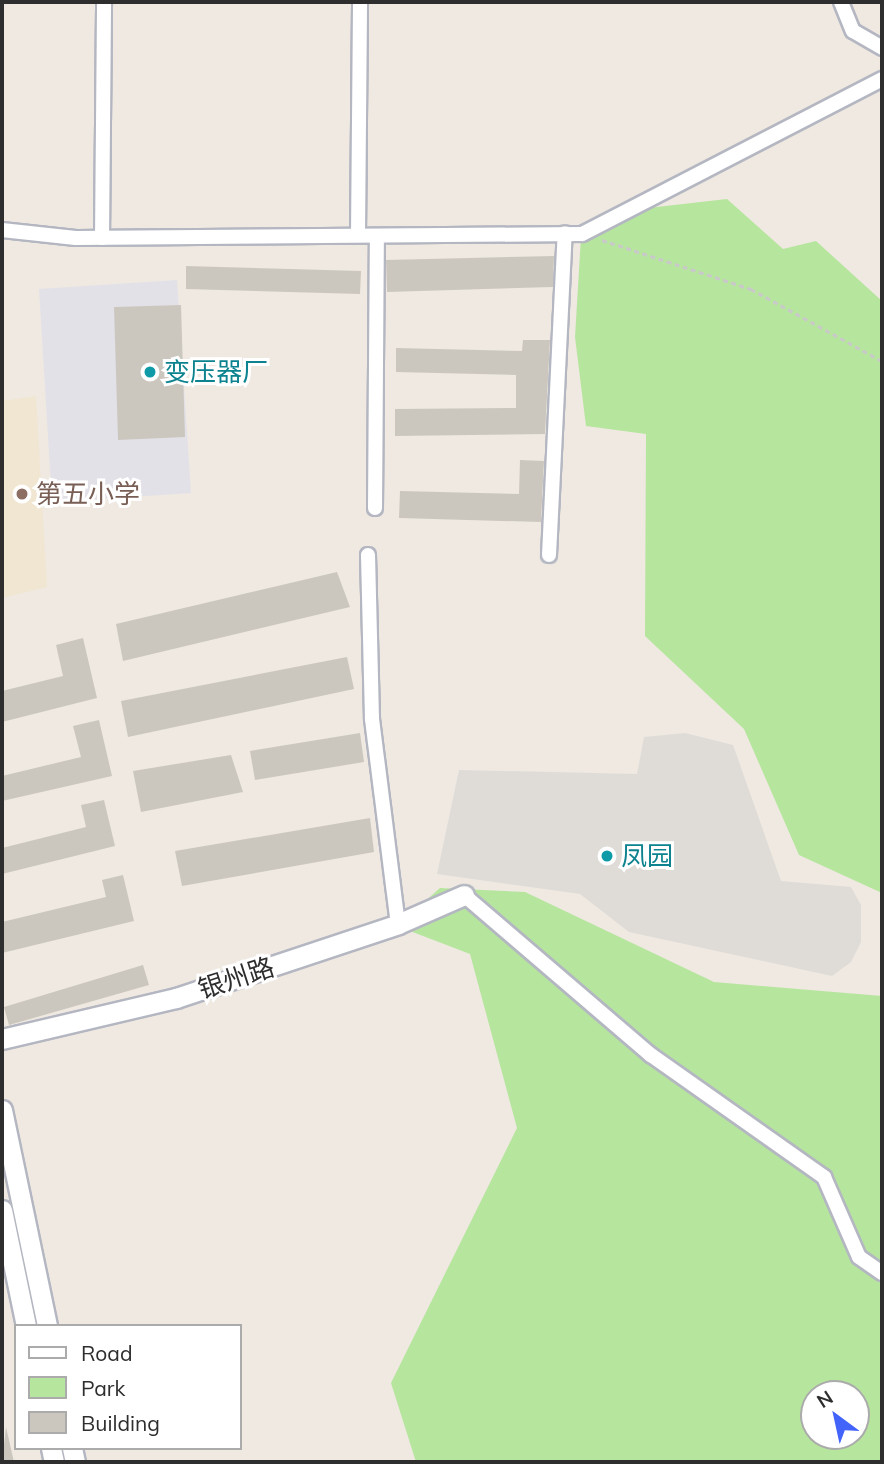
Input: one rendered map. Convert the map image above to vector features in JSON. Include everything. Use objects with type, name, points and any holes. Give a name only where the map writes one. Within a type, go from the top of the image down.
[{"type":"main road","name":"银州路","points":[[2,1040],[176,998],[398,924],[464,895]]},
{"type":"main road","points":[[2,1110],[47,1324]]},
{"type":"main road","points":[[2,1210],[26,1324]]},
{"type":"street","points":[[102,238],[104,2]]},
{"type":"street","points":[[358,235],[360,2]]},
{"type":"street","points":[[841,2],[853,31],[882,48]]},
{"type":"street","points":[[2,230],[102,238],[358,235],[377,238],[582,234],[882,79]]},
{"type":"street","points":[[549,555],[565,233]]},
{"type":"street","points":[[375,508],[377,238]]},
{"type":"street","points":[[368,555],[372,719],[398,924]]},
{"type":"street","points":[[464,895],[651,1055],[824,1177],[859,1257],[882,1273]]},
{"type":"path","points":[[582,234],[751,289],[882,361]]},
{"type":"shaded area","points":[[177,280],[191,493],[52,502],[39,289]]},
{"type":"shaded area","name":"第五小学","points":[[36,396],[47,587],[2,598],[2,401]]},
{"type":"shaded area","name":"凤园","points":[[685,733],[733,745],[781,881],[851,887],[861,905],[861,942],[851,962],[832,976],[629,932],[580,894],[437,874],[459,770],[637,774],[644,737]]},
{"type":"green space","points":[[727,199],[783,249],[816,241],[882,301],[882,893],[799,855],[744,729],[645,636],[646,434],[586,426],[575,337],[581,237],[648,208]]},
{"type":"green space","points":[[440,888],[525,892],[714,982],[882,996],[882,1462],[416,1462],[391,1383],[517,1128],[470,954],[397,926]]},
{"type":"building","points":[[554,256],[553,287],[387,292],[386,260]]},
{"type":"building","points":[[186,266],[361,271],[360,294],[186,289]]},
{"type":"building","name":"变压器厂","points":[[181,305],[185,437],[118,440],[114,307]]},
{"type":"building","points":[[523,340],[550,340],[545,434],[395,436],[395,409],[516,408],[516,375],[396,372],[396,348],[522,351]]},
{"type":"building","points":[[520,460],[544,461],[541,522],[399,518],[400,491],[519,494]]},
{"type":"building","points":[[337,572],[350,607],[123,661],[116,624]]},
{"type":"building","points":[[83,638],[97,698],[2,722],[2,691],[63,676],[56,645]]},
{"type":"building","points":[[347,657],[354,689],[128,737],[121,701]]},
{"type":"building","points":[[99,720],[112,776],[2,801],[2,776],[81,757],[73,726]]},
{"type":"building","points":[[360,733],[364,762],[255,780],[250,751]]},
{"type":"building","points":[[231,755],[243,792],[141,812],[133,771]]},
{"type":"building","points":[[104,800],[115,846],[2,874],[2,848],[86,827],[81,805]]},
{"type":"building","points":[[370,818],[374,852],[182,886],[175,851]]},
{"type":"building","points":[[123,875],[134,921],[2,953],[2,922],[106,897],[102,880]]},
{"type":"building","points":[[143,965],[149,985],[9,1025],[4,1007]]},
{"type":"building","points":[[6,1427],[14,1462],[2,1462]]},
{"type":"place","name":"变压器厂","points":[[150,372]]},
{"type":"place","name":"第五小学","points":[[22,494]]},
{"type":"place","name":"凤园","points":[[607,856]]}]
